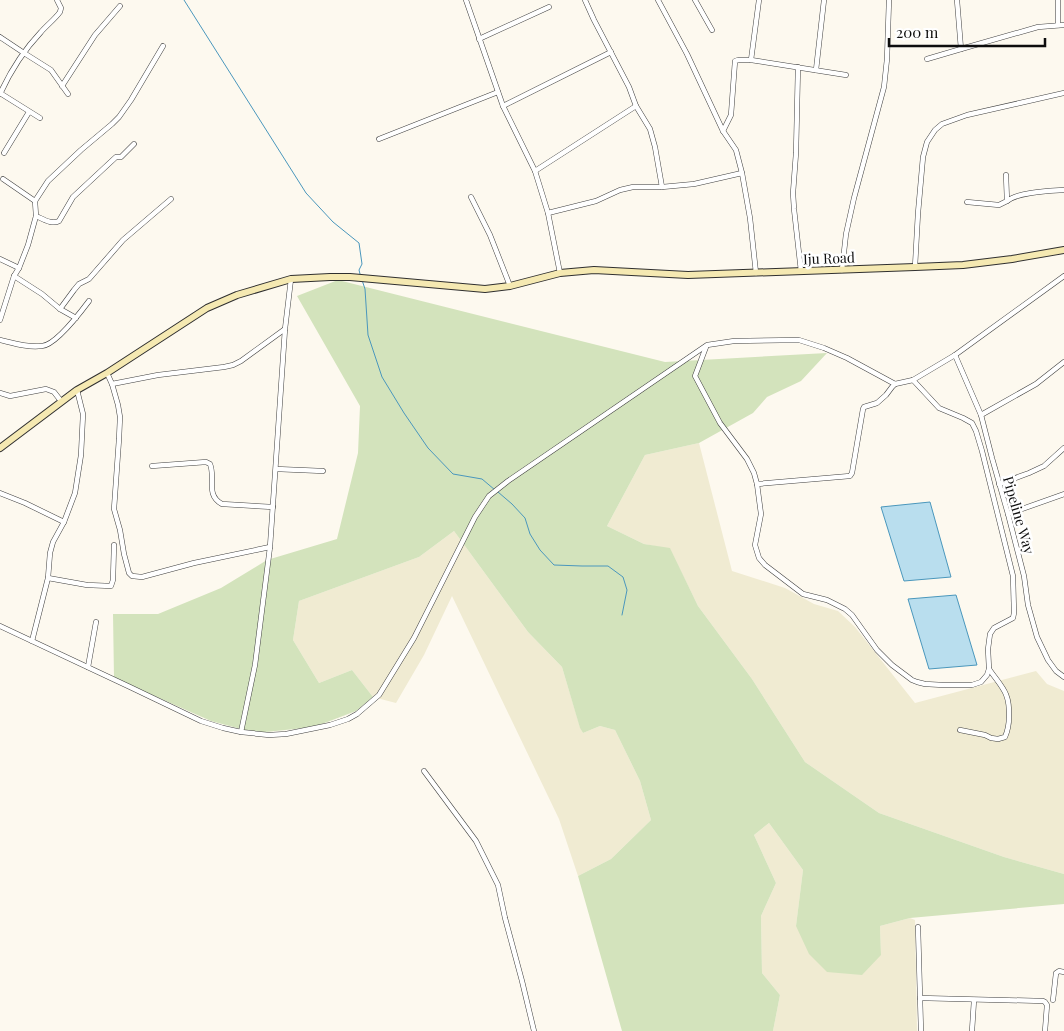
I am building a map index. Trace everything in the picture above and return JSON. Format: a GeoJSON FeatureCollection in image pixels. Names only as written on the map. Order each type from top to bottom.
{"type":"FeatureCollection","features":[{"type":"Feature","properties":{"kind":"main road","name":"Iju Road"},"geometry":{"type":"LineString","coordinates":[[0,448],[62,400],[207,308],[237,294],[291,279],[350,277],[498,289],[560,273],[594,270],[688,275],[963,265],[1064,250]]}},
{"type":"Feature","properties":{"kind":"street"},"geometry":{"type":"LineString","coordinates":[[40,118],[0,93],[3,80],[41,32],[60,12],[61,8],[57,0]]}},
{"type":"Feature","properties":{"kind":"street"},"geometry":{"type":"LineString","coordinates":[[466,0],[503,106],[535,170],[548,213],[560,273]]}},
{"type":"Feature","properties":{"kind":"street"},"geometry":{"type":"LineString","coordinates":[[585,0],[629,87],[636,106],[650,129],[662,187]]}},
{"type":"Feature","properties":{"kind":"street"},"geometry":{"type":"LineString","coordinates":[[658,0],[687,54],[723,131],[736,150],[750,218],[756,273]]}},
{"type":"Feature","properties":{"kind":"street"},"geometry":{"type":"LineString","coordinates":[[696,0],[712,30]]}},
{"type":"Feature","properties":{"kind":"street"},"geometry":{"type":"LineString","coordinates":[[751,60],[759,0]]}},
{"type":"Feature","properties":{"kind":"street"},"geometry":{"type":"LineString","coordinates":[[816,70],[824,0]]}},
{"type":"Feature","properties":{"kind":"street"},"geometry":{"type":"LineString","coordinates":[[842,270],[846,234],[854,198],[884,87],[889,0]]}},
{"type":"Feature","properties":{"kind":"street"},"geometry":{"type":"LineString","coordinates":[[957,0],[960,48]]}},
{"type":"Feature","properties":{"kind":"street"},"geometry":{"type":"LineString","coordinates":[[1058,0],[1058,25]]}},
{"type":"Feature","properties":{"kind":"street"},"geometry":{"type":"LineString","coordinates":[[62,86],[95,35],[120,6]]}},
{"type":"Feature","properties":{"kind":"street"},"geometry":{"type":"LineString","coordinates":[[479,39],[549,7]]}},
{"type":"Feature","properties":{"kind":"street"},"geometry":{"type":"LineString","coordinates":[[927,59],[1038,27],[1064,25]]}},
{"type":"Feature","properties":{"kind":"street"},"geometry":{"type":"LineString","coordinates":[[0,37],[51,70],[68,94]]}},
{"type":"Feature","properties":{"kind":"street"},"geometry":{"type":"LineString","coordinates":[[0,320],[14,276],[28,245],[36,216],[35,201],[48,181],[119,117],[163,46]]}},
{"type":"Feature","properties":{"kind":"street"},"geometry":{"type":"LineString","coordinates":[[503,106],[611,52]]}},
{"type":"Feature","properties":{"kind":"street"},"geometry":{"type":"LineString","coordinates":[[723,131],[731,115],[735,61],[751,60],[846,75]]}},
{"type":"Feature","properties":{"kind":"street"},"geometry":{"type":"LineString","coordinates":[[798,67],[793,193],[801,271]]}},
{"type":"Feature","properties":{"kind":"street"},"geometry":{"type":"LineString","coordinates":[[379,139],[498,92]]}},
{"type":"Feature","properties":{"kind":"street"},"geometry":{"type":"LineString","coordinates":[[916,267],[923,157],[927,142],[938,126],[968,116],[1064,93]]}},
{"type":"Feature","properties":{"kind":"street"},"geometry":{"type":"LineString","coordinates":[[535,170],[636,106]]}},
{"type":"Feature","properties":{"kind":"street"},"geometry":{"type":"LineString","coordinates":[[4,153],[29,112]]}},
{"type":"Feature","properties":{"kind":"street"},"geometry":{"type":"LineString","coordinates":[[36,216],[52,223],[59,222],[73,197],[134,144]]}},
{"type":"Feature","properties":{"kind":"street"},"geometry":{"type":"LineString","coordinates":[[548,213],[596,201],[620,190],[633,187],[694,184],[742,173]]}},
{"type":"Feature","properties":{"kind":"street"},"geometry":{"type":"LineString","coordinates":[[1006,175],[1007,201]]}},
{"type":"Feature","properties":{"kind":"street"},"geometry":{"type":"LineString","coordinates":[[3,179],[35,201]]}},
{"type":"Feature","properties":{"kind":"street"},"geometry":{"type":"LineString","coordinates":[[967,202],[999,204],[1012,197],[1064,190]]}},
{"type":"Feature","properties":{"kind":"street"},"geometry":{"type":"LineString","coordinates":[[471,197],[490,235],[510,286]]}},
{"type":"Feature","properties":{"kind":"street"},"geometry":{"type":"LineString","coordinates":[[60,309],[74,290],[89,279],[123,240],[171,199]]}},
{"type":"Feature","properties":{"kind":"street"},"geometry":{"type":"LineString","coordinates":[[0,259],[19,268]]}},
{"type":"Feature","properties":{"kind":"street"},"geometry":{"type":"LineString","coordinates":[[14,276],[42,294],[60,309],[76,318]]}},
{"type":"Feature","properties":{"kind":"street"},"geometry":{"type":"LineString","coordinates":[[757,484],[850,476],[862,409],[864,407],[877,403],[896,384],[913,380],[955,355],[1064,276]]}},
{"type":"Feature","properties":{"kind":"street"},"geometry":{"type":"LineString","coordinates":[[240,732],[255,665],[270,547],[291,279]]}},
{"type":"Feature","properties":{"kind":"street"},"geometry":{"type":"LineString","coordinates":[[0,340],[30,346],[49,345],[76,318],[89,301]]}},
{"type":"Feature","properties":{"kind":"street"},"geometry":{"type":"LineString","coordinates":[[112,384],[158,375],[233,365],[286,329]]}},
{"type":"Feature","properties":{"kind":"street"},"geometry":{"type":"LineString","coordinates":[[0,626],[201,721],[222,728],[269,735],[286,734],[330,725],[357,714],[379,695],[414,638],[476,517],[489,496],[508,480],[707,346],[734,341],[799,340],[847,358],[896,384]]}},
{"type":"Feature","properties":{"kind":"street"},"geometry":{"type":"LineString","coordinates":[[707,346],[695,376],[720,422],[747,459],[754,473],[761,514],[755,545],[759,558],[803,594],[827,600],[845,609],[852,615],[877,650],[892,665],[912,680],[925,684],[972,685],[981,682],[987,675],[990,634],[994,628],[1013,618],[1013,576],[982,451],[972,423],[939,408],[913,380]]}},
{"type":"Feature","properties":{"kind":"street","name":"Pipeline Way"},"geometry":{"type":"LineString","coordinates":[[955,355],[981,415],[1024,576],[1028,605],[1038,637],[1048,660],[1056,671],[1064,677]]}},
{"type":"Feature","properties":{"kind":"street"},"geometry":{"type":"LineString","coordinates":[[981,415],[1036,384],[1064,362]]}},
{"type":"Feature","properties":{"kind":"street"},"geometry":{"type":"LineString","coordinates":[[107,373],[112,384],[120,417],[114,509],[129,573],[132,576],[142,577],[270,547]]}},
{"type":"Feature","properties":{"kind":"street"},"geometry":{"type":"LineString","coordinates":[[0,393],[10,396],[46,389],[54,392],[62,400]]}},
{"type":"Feature","properties":{"kind":"street"},"geometry":{"type":"LineString","coordinates":[[32,641],[48,578],[53,542],[64,522],[75,493],[81,455],[83,414],[77,390]]}},
{"type":"Feature","properties":{"kind":"street"},"geometry":{"type":"LineString","coordinates":[[999,484],[1044,466],[1064,448]]}},
{"type":"Feature","properties":{"kind":"street"},"geometry":{"type":"LineString","coordinates":[[152,466],[206,462],[212,468],[212,491],[217,501],[222,504],[273,507]]}},
{"type":"Feature","properties":{"kind":"street"},"geometry":{"type":"LineString","coordinates":[[276,469],[323,471]]}},
{"type":"Feature","properties":{"kind":"street"},"geometry":{"type":"LineString","coordinates":[[0,493],[64,522]]}},
{"type":"Feature","properties":{"kind":"street"},"geometry":{"type":"LineString","coordinates":[[1008,514],[1064,494]]}},
{"type":"Feature","properties":{"kind":"street"},"geometry":{"type":"LineString","coordinates":[[48,578],[87,585],[112,586],[114,545]]}},
{"type":"Feature","properties":{"kind":"street"},"geometry":{"type":"LineString","coordinates":[[88,667],[96,622]]}},
{"type":"Feature","properties":{"kind":"street"},"geometry":{"type":"LineString","coordinates":[[960,730],[998,739],[1005,737],[1008,732],[1009,701],[1004,690],[988,669]]}},
{"type":"Feature","properties":{"kind":"street"},"geometry":{"type":"LineString","coordinates":[[424,771],[476,841],[498,884],[534,1031]]}},
{"type":"Feature","properties":{"kind":"street"},"geometry":{"type":"LineString","coordinates":[[918,927],[921,1031]]}},
{"type":"Feature","properties":{"kind":"street"},"geometry":{"type":"LineString","coordinates":[[1053,1000],[1056,973],[1064,972]]}},
{"type":"Feature","properties":{"kind":"street"},"geometry":{"type":"LineString","coordinates":[[920,998],[1045,1002],[1047,1005],[1045,1031]]}},
{"type":"Feature","properties":{"kind":"street"},"geometry":{"type":"LineString","coordinates":[[972,1031],[974,1000]]}},
{"type":"Feature","properties":{"kind":"shaded area"},"geometry":{"type":"Polygon","coordinates":[[[699,443],[732,571],[785,588],[814,604],[838,611],[855,627],[915,703],[1036,671],[1047,684],[1064,691],[1064,874],[1004,857],[879,813],[805,762],[752,679],[698,606],[670,549],[644,544],[607,526],[645,455],[699,443]]]}},
{"type":"Feature","properties":{"kind":"shaded area"},"geometry":{"type":"Polygon","coordinates":[[[454,531],[528,632],[562,667],[583,733],[600,726],[615,730],[640,781],[651,820],[611,859],[578,876],[559,819],[452,596],[424,655],[396,703],[373,697],[352,670],[319,683],[293,640],[299,601],[419,557],[454,531]]]}},
{"type":"Feature","properties":{"kind":"shaded area"},"geometry":{"type":"Polygon","coordinates":[[[769,823],[803,870],[796,926],[881,955],[880,926],[910,918],[915,920],[917,1031],[773,1031],[780,995],[762,973],[761,916],[776,883],[754,835],[769,823]]]}},
{"type":"Feature","properties":{"kind":"green space"},"geometry":{"type":"Polygon","coordinates":[[[338,280],[665,362],[827,353],[801,381],[767,397],[753,413],[699,443],[645,455],[607,526],[644,544],[670,548],[698,606],[752,679],[805,762],[879,813],[1004,857],[1064,874],[1064,904],[910,918],[880,926],[881,955],[862,975],[827,972],[809,954],[796,926],[803,870],[769,823],[754,835],[776,883],[761,916],[762,973],[780,995],[773,1031],[622,1031],[578,876],[611,859],[651,820],[640,781],[615,730],[600,726],[583,733],[562,667],[528,632],[454,531],[419,557],[299,601],[293,640],[319,683],[352,670],[373,697],[356,711],[314,727],[256,733],[211,721],[114,678],[113,614],[158,614],[221,588],[267,560],[337,539],[358,453],[360,406],[297,296],[338,280]]]}},
{"type":"Feature","properties":{"kind":"water"},"geometry":{"type":"Polygon","coordinates":[[[930,502],[951,577],[904,581],[881,507],[930,502]]]}},
{"type":"Feature","properties":{"kind":"water"},"geometry":{"type":"Polygon","coordinates":[[[956,595],[977,665],[929,669],[908,599],[956,595]]]}},
{"type":"Feature","properties":{"kind":"waterway"},"geometry":{"type":"LineString","coordinates":[[184,0],[306,193],[333,222],[359,243],[362,264],[359,270],[360,274]]}},
{"type":"Feature","properties":{"kind":"waterway"},"geometry":{"type":"LineString","coordinates":[[362,280],[365,289],[368,335],[382,377],[404,413],[428,448],[453,474],[482,479],[495,490]]}},
{"type":"Feature","properties":{"kind":"waterway"},"geometry":{"type":"LineString","coordinates":[[498,492],[525,518],[530,534],[540,550],[554,565],[608,566],[623,577],[627,590],[622,615]]}}]}
